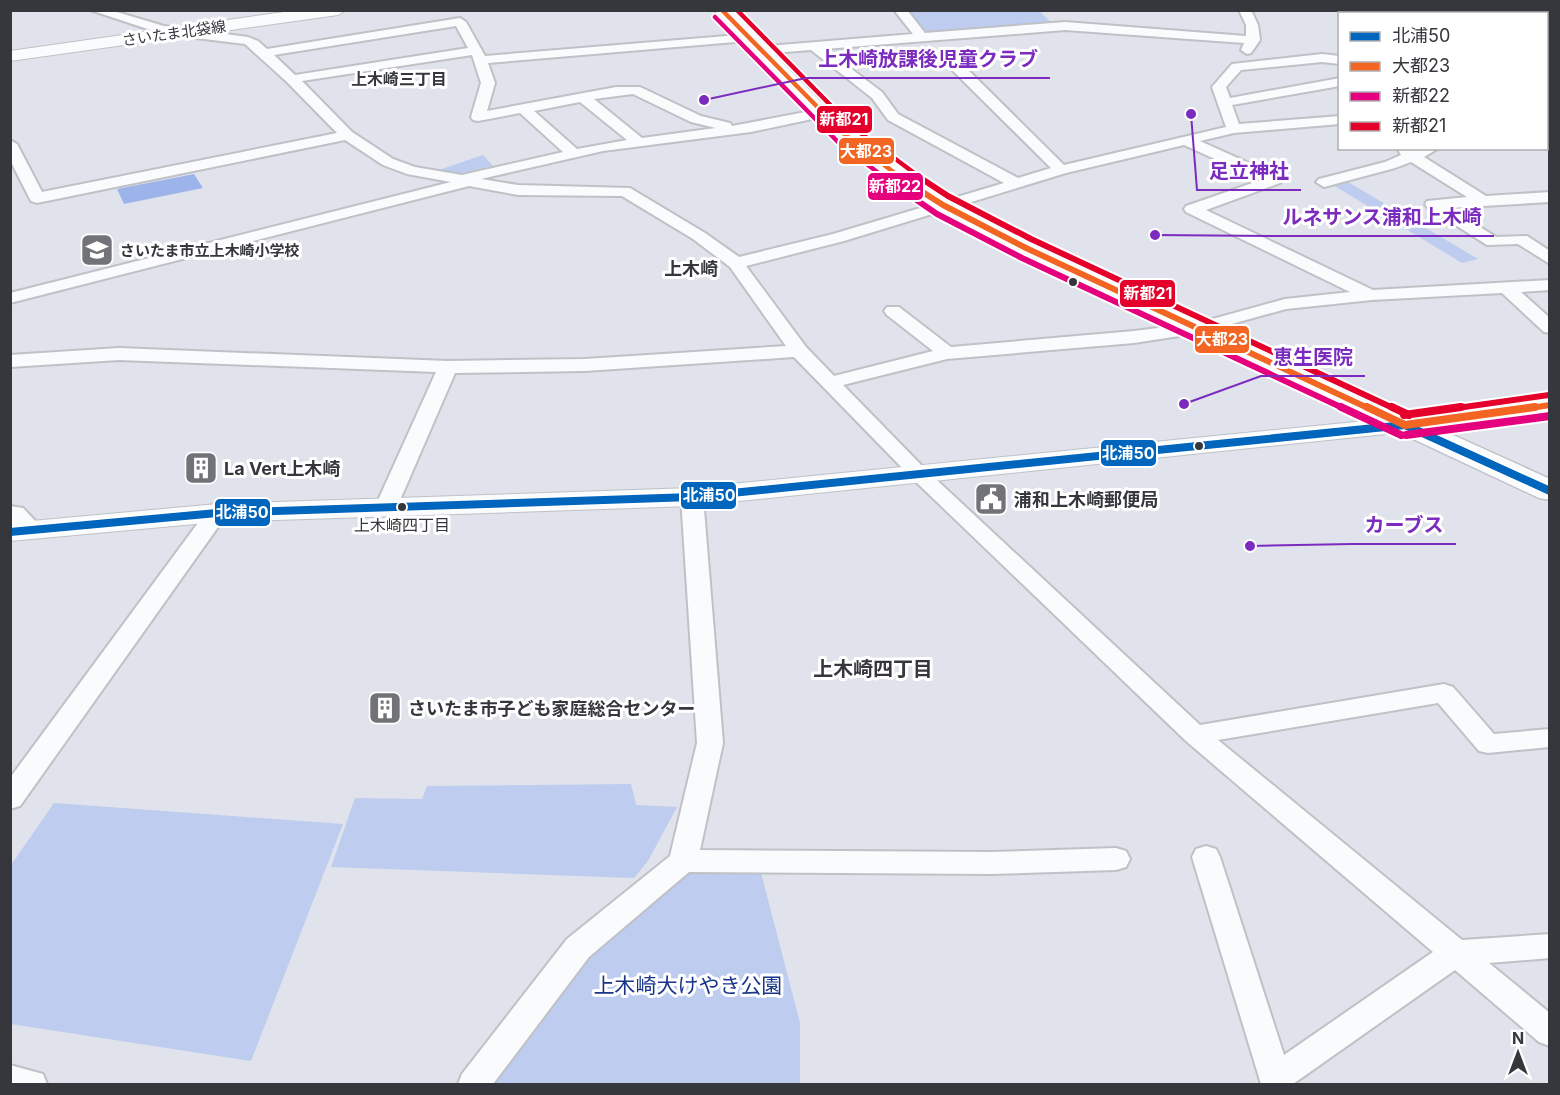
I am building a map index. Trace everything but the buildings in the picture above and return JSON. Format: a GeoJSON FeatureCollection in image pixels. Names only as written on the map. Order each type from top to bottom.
{"type":"FeatureCollection","features":[{"type":"Feature","properties":{"kind":"main road","name":"さいたま北袋線"},"geometry":{"type":"LineString","coordinates":[[10,56],[303,10]]}},
{"type":"Feature","properties":{"kind":"main road","name":"さいたま北袋線"},"geometry":{"type":"LineString","coordinates":[[10,50],[338,10]]}},
{"type":"Feature","properties":{"kind":"main road"},"geometry":{"type":"LineString","coordinates":[[722,10],[821,112],[871,156],[943,205],[1026,248],[1550,491]]}},
{"type":"Feature","properties":{"kind":"main road"},"geometry":{"type":"LineString","coordinates":[[18,525],[217,513],[692,497],[1405,425],[1550,405]]}},
{"type":"Feature","properties":{"kind":"street"},"geometry":{"type":"LineString","coordinates":[[96,10],[172,31],[248,41],[265,53],[346,135],[388,162],[412,171],[518,190],[625,191],[699,236],[736,263],[799,351],[920,475],[1195,735],[1550,1032]]}},
{"type":"Feature","properties":{"kind":"street"},"geometry":{"type":"LineString","coordinates":[[900,10],[922,38]]}},
{"type":"Feature","properties":{"kind":"street"},"geometry":{"type":"LineString","coordinates":[[1234,129],[1219,87],[1237,67],[1254,40],[1252,22],[1245,10]]}},
{"type":"Feature","properties":{"kind":"street"},"geometry":{"type":"LineString","coordinates":[[1053,16],[1065,26]]}},
{"type":"Feature","properties":{"kind":"street"},"geometry":{"type":"LineString","coordinates":[[265,53],[460,22],[478,56],[488,83],[478,117],[616,91],[635,90],[696,119],[738,130]]}},
{"type":"Feature","properties":{"kind":"street"},"geometry":{"type":"LineString","coordinates":[[292,79],[478,56],[753,44],[814,46],[1065,26],[1254,40]]}},
{"type":"Feature","properties":{"kind":"street"},"geometry":{"type":"LineString","coordinates":[[814,46],[877,95],[893,117],[1018,184]]}},
{"type":"Feature","properties":{"kind":"street"},"geometry":{"type":"LineString","coordinates":[[1237,67],[1322,58],[1338,60]]}},
{"type":"Feature","properties":{"kind":"street"},"geometry":{"type":"LineString","coordinates":[[1299,60],[1338,79]]}},
{"type":"Feature","properties":{"kind":"street"},"geometry":{"type":"LineString","coordinates":[[952,62],[1061,170]]}},
{"type":"Feature","properties":{"kind":"street"},"geometry":{"type":"LineString","coordinates":[[1223,102],[1338,80]]}},
{"type":"Feature","properties":{"kind":"street"},"geometry":{"type":"LineString","coordinates":[[583,97],[640,143]]}},
{"type":"Feature","properties":{"kind":"street"},"geometry":{"type":"LineString","coordinates":[[524,109],[574,154]]}},
{"type":"Feature","properties":{"kind":"street"},"geometry":{"type":"LineString","coordinates":[[10,298],[574,154],[738,130],[821,112]]}},
{"type":"Feature","properties":{"kind":"street"},"geometry":{"type":"LineString","coordinates":[[736,263],[838,238],[1061,170],[1234,129],[1338,121]]}},
{"type":"Feature","properties":{"kind":"street"},"geometry":{"type":"LineString","coordinates":[[10,144],[37,198],[346,135]]}},
{"type":"Feature","properties":{"kind":"street"},"geometry":{"type":"LineString","coordinates":[[1187,141],[1275,180],[1192,210],[1372,295]]}},
{"type":"Feature","properties":{"kind":"street"},"geometry":{"type":"LineString","coordinates":[[1324,183],[1390,165],[1406,152],[1484,201]]}},
{"type":"Feature","properties":{"kind":"street"},"geometry":{"type":"LineString","coordinates":[[1550,197],[1432,204],[1493,242],[1521,239],[1550,258]]}},
{"type":"Feature","properties":{"kind":"street"},"geometry":{"type":"LineString","coordinates":[[830,383],[947,353],[1134,337],[1199,328],[1285,304],[1372,295],[1550,285]]}},
{"type":"Feature","properties":{"kind":"street"},"geometry":{"type":"LineString","coordinates":[[1507,288],[1550,328]]}},
{"type":"Feature","properties":{"kind":"street"},"geometry":{"type":"LineString","coordinates":[[893,311],[947,353]]}},
{"type":"Feature","properties":{"kind":"street"},"geometry":{"type":"LineString","coordinates":[[10,361],[119,354],[448,367],[585,365],[799,351]]}},
{"type":"Feature","properties":{"kind":"street"},"geometry":{"type":"LineString","coordinates":[[386,507],[448,367]]}},
{"type":"Feature","properties":{"kind":"street"},"geometry":{"type":"LineString","coordinates":[[474,1084],[578,948],[683,861],[710,743],[692,497]]}},
{"type":"Feature","properties":{"kind":"street"},"geometry":{"type":"LineString","coordinates":[[10,799],[217,513]]}},
{"type":"Feature","properties":{"kind":"street"},"geometry":{"type":"LineString","coordinates":[[1195,735],[1444,693],[1488,744],[1550,738]]}},
{"type":"Feature","properties":{"kind":"street"},"geometry":{"type":"LineString","coordinates":[[1206,857],[1276,1082],[1456,953],[1550,946]]}},
{"type":"Feature","properties":{"kind":"street"},"geometry":{"type":"LineString","coordinates":[[683,861],[991,863],[1116,859]]}},
{"type":"Feature","properties":{"kind":"street"},"geometry":{"type":"LineString","coordinates":[[10,1079],[31,1084]]}},
{"type":"Feature","properties":{"kind":"green space"},"geometry":{"type":"Polygon","coordinates":[[[906,11],[1039,11],[1052,23],[926,33],[906,11]]]}},
{"type":"Feature","properties":{"kind":"green space"},"geometry":{"type":"Polygon","coordinates":[[[483,155],[493,166],[452,175],[436,171],[483,155]]]}},
{"type":"Feature","properties":{"kind":"green space"},"geometry":{"type":"Polygon","coordinates":[[[1348,182],[1478,259],[1462,263],[1333,185],[1348,182]]]}},
{"type":"Feature","properties":{"kind":"green space"},"geometry":{"type":"Polygon","coordinates":[[[631,784],[636,805],[677,807],[648,861],[634,878],[331,867],[355,798],[422,799],[427,786],[631,784]]]}},
{"type":"Feature","properties":{"kind":"green space"},"geometry":{"type":"Polygon","coordinates":[[[54,803],[343,824],[251,1061],[11,1024],[11,865],[54,803]]]}},
{"type":"Feature","properties":{"kind":"green space","name":"上木崎大けやき公園"},"geometry":{"type":"Polygon","coordinates":[[[683,861],[758,861],[800,1023],[800,1084],[474,1084],[578,948],[683,861]]]}},
{"type":"Feature","properties":{"kind":"shaded area"},"geometry":{"type":"Polygon","coordinates":[[[194,174],[203,188],[124,204],[117,189],[194,174]]]}},
{"type":"Feature","properties":{"kind":"transit line","name":"大都23"},"geometry":{"type":"LineString","coordinates":[[722,10],[844,134],[901,178],[943,205],[1026,248],[1405,425]]}},
{"type":"Feature","properties":{"kind":"transit line","name":"新都21"},"geometry":{"type":"LineString","coordinates":[[737,10],[851,126],[907,169],[948,196],[1031,239],[1409,415]]}},
{"type":"Feature","properties":{"kind":"transit line","name":"新都22"},"geometry":{"type":"LineString","coordinates":[[715,17],[838,142],[895,186],[937,214],[1022,258],[1401,435]]}},
{"type":"Feature","properties":{"kind":"transit line","name":"新都21"},"geometry":{"type":"LineString","coordinates":[[1404,415],[1549,395]]}},
{"type":"Feature","properties":{"kind":"transit line","name":"大都23"},"geometry":{"type":"LineString","coordinates":[[1405,425],[1550,405]]}},
{"type":"Feature","properties":{"kind":"transit line","name":"新都22"},"geometry":{"type":"LineString","coordinates":[[1406,435],[1550,416]]}},
{"type":"Feature","properties":{"kind":"transit line","name":"北浦50"},"geometry":{"type":"LineString","coordinates":[[1405,425],[1550,491]]}},
{"type":"Feature","properties":{"kind":"transit line","name":"北浦50"},"geometry":{"type":"LineString","coordinates":[[10,532],[217,513],[692,497],[1405,425]]}},
{"type":"Feature","properties":{"kind":"place","name":"上木崎放課後児童クラブ"},"geometry":{"type":"Point","coordinates":[704,100]}},
{"type":"Feature","properties":{"kind":"place","name":"足立神社"},"geometry":{"type":"Point","coordinates":[1191,114]}},
{"type":"Feature","properties":{"kind":"place","name":"ルネサンス浦和上木崎"},"geometry":{"type":"Point","coordinates":[1155,235]}},
{"type":"Feature","properties":{"kind":"place","name":"さいたま市立上木崎小学校"},"geometry":{"type":"Point","coordinates":[97,250]}},
{"type":"Feature","properties":{"kind":"place","name":"恵生医院"},"geometry":{"type":"Point","coordinates":[1184,404]}},
{"type":"Feature","properties":{"kind":"place","name":"La Vert上木崎"},"geometry":{"type":"Point","coordinates":[201,468]}},
{"type":"Feature","properties":{"kind":"place","name":"浦和上木崎郵便局"},"geometry":{"type":"Point","coordinates":[991,499]}},
{"type":"Feature","properties":{"kind":"place","name":"上木崎四丁目"},"geometry":{"type":"Point","coordinates":[402,507]}},
{"type":"Feature","properties":{"kind":"place","name":"カーブス"},"geometry":{"type":"Point","coordinates":[1250,546]}},
{"type":"Feature","properties":{"kind":"place","name":"さいたま市子ども家庭総合センター"},"geometry":{"type":"Point","coordinates":[385,708]}},
{"type":"Feature","properties":{"kind":"district","name":"上木崎三丁目"},"geometry":{"type":"Point","coordinates":[399,79]}},
{"type":"Feature","properties":{"kind":"district","name":"上木崎"},"geometry":{"type":"Point","coordinates":[691,268]}},
{"type":"Feature","properties":{"kind":"district","name":"上木崎四丁目"},"geometry":{"type":"Point","coordinates":[873,669]}}]}
